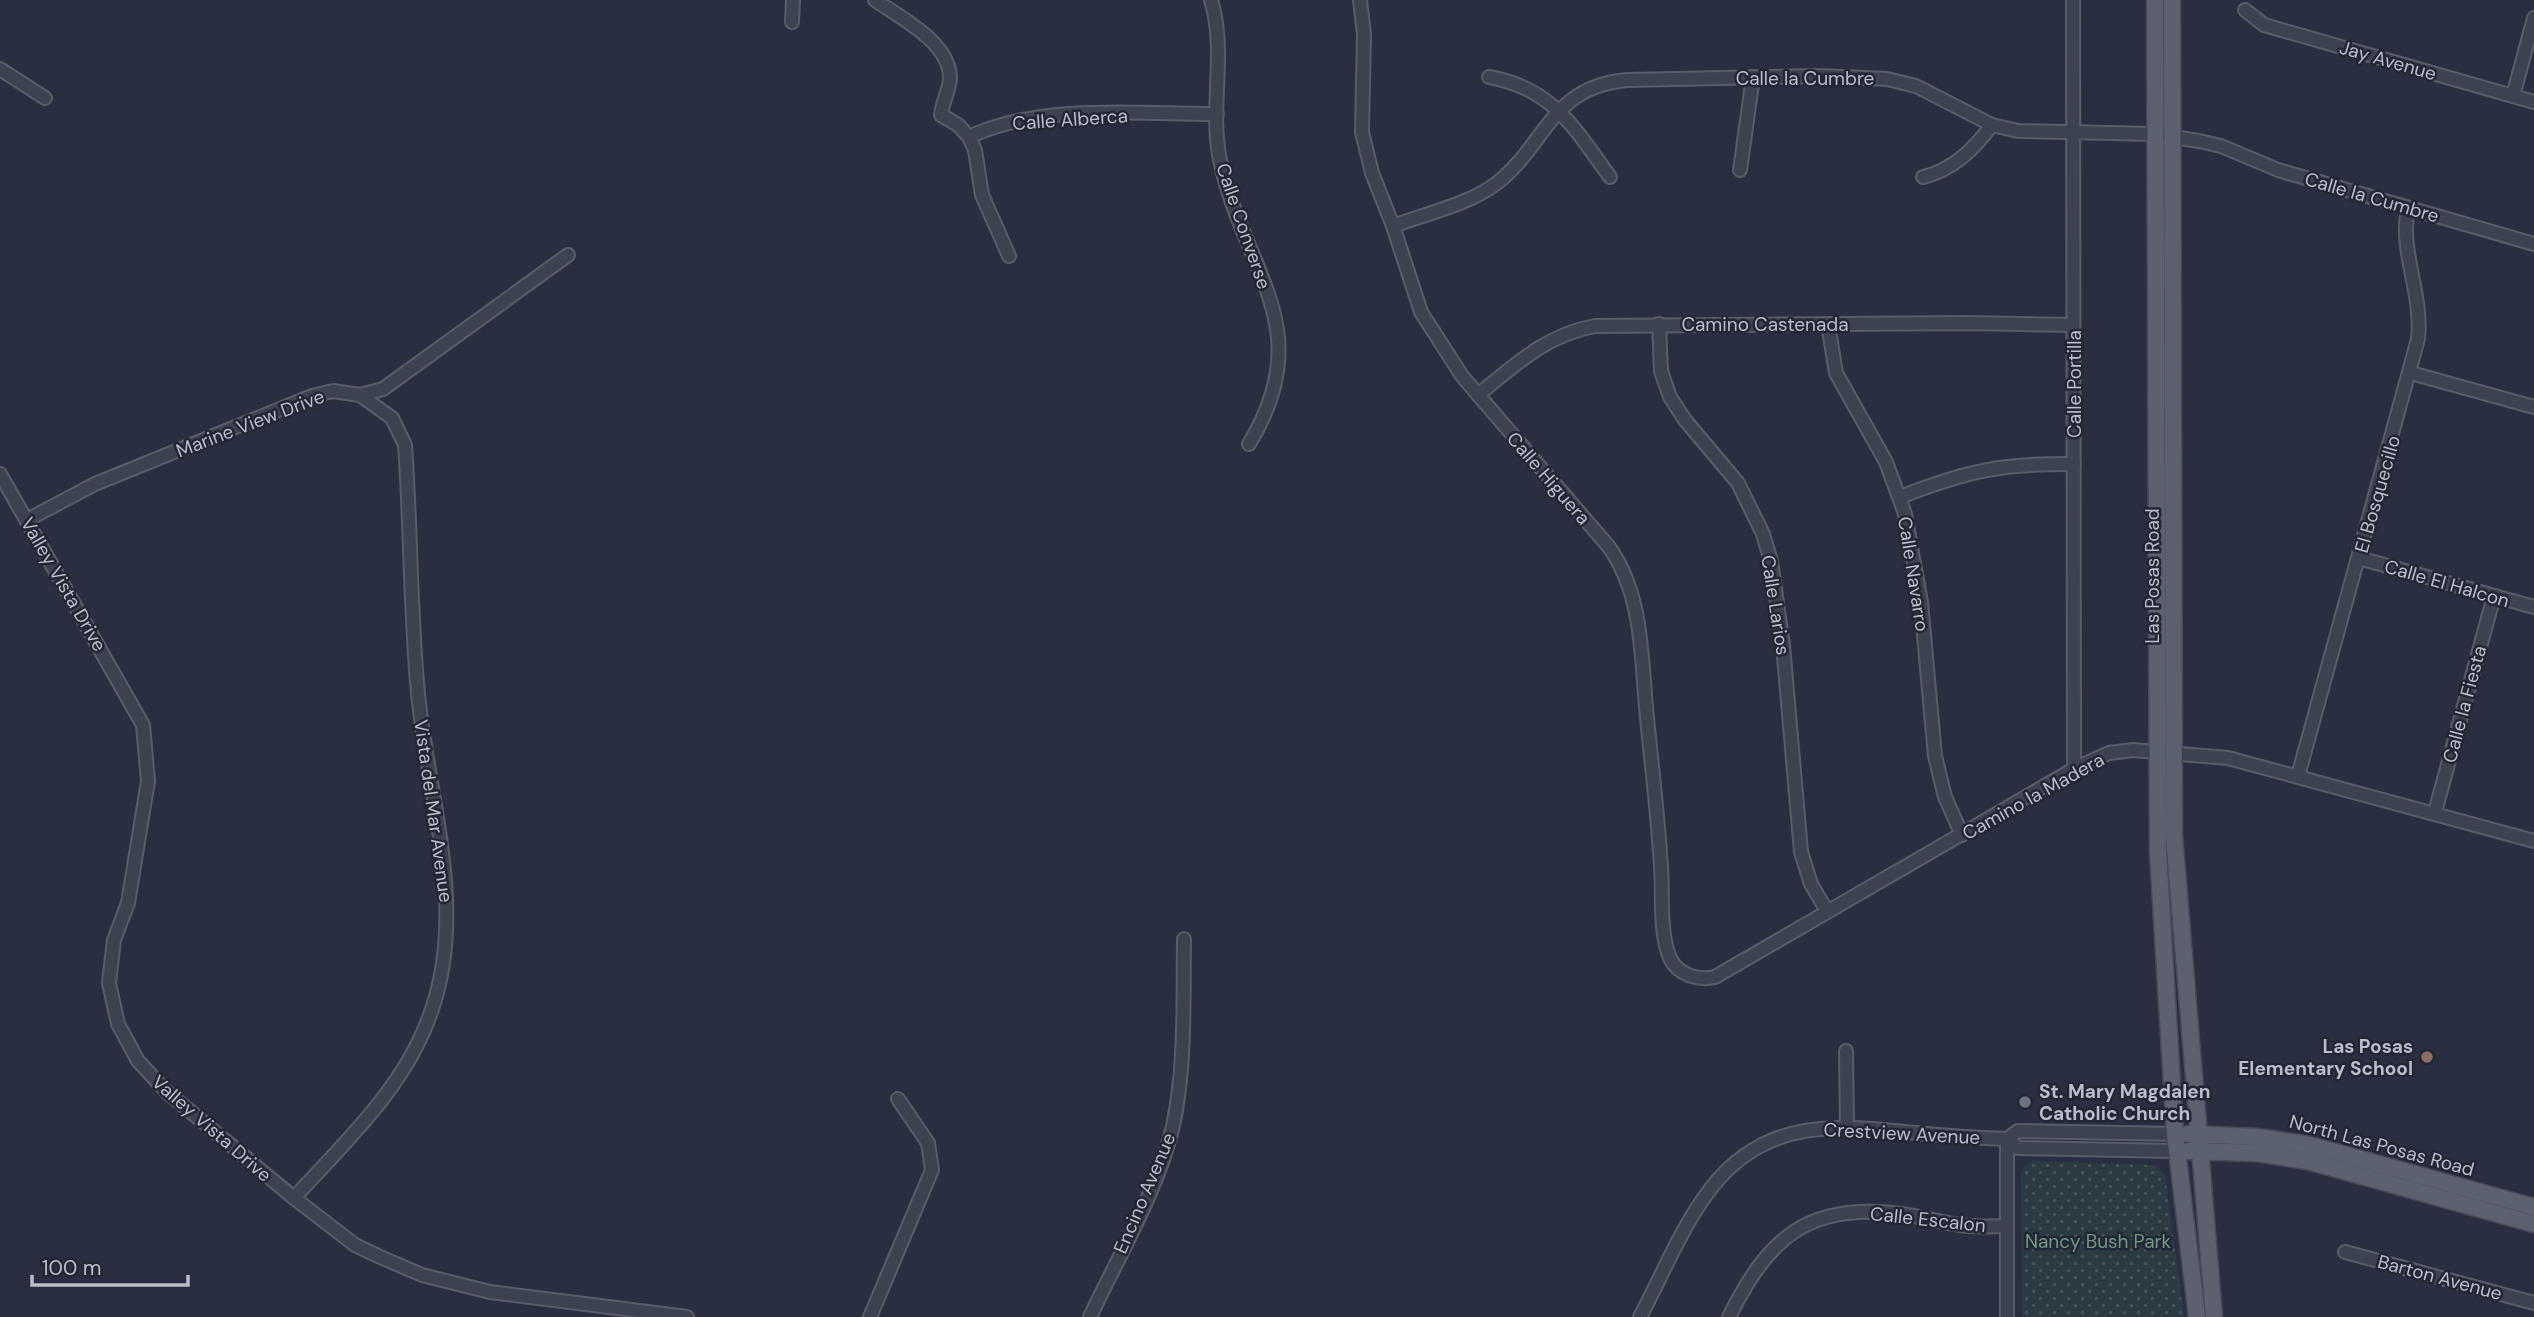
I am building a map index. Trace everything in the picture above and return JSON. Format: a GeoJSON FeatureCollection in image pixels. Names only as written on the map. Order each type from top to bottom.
{"type":"FeatureCollection","features":[{"type":"Feature","properties":{"kind":"main road","name":"Las Posas Road"},"geometry":{"type":"LineString","coordinates":[[2155,0],[2154,134],[2165,751],[2214,1317]]}},
{"type":"Feature","properties":{"kind":"main road","name":"Las Posas Road"},"geometry":{"type":"LineString","coordinates":[[2172,0],[2162,939],[2176,1152],[2197,1317]]}},
{"type":"Feature","properties":{"kind":"main road","name":"North Las Posas Road"},"geometry":{"type":"LineString","coordinates":[[2175,1134],[2275,1139],[2310,1145],[2534,1207]]}},
{"type":"Feature","properties":{"kind":"main road","name":"North Las Posas Road"},"geometry":{"type":"LineString","coordinates":[[2176,1152],[2257,1153],[2308,1161],[2534,1224]]}},
{"type":"Feature","properties":{"kind":"street"},"geometry":{"type":"LineString","coordinates":[[792,22],[793,0]]}},
{"type":"Feature","properties":{"kind":"street"},"geometry":{"type":"LineString","coordinates":[[875,0],[928,38],[940,51],[950,77],[941,115],[958,125],[969,137],[976,157],[982,195],[1009,256]]}},
{"type":"Feature","properties":{"kind":"street","name":"Calle Converse"},"geometry":{"type":"LineString","coordinates":[[1211,0],[1219,41],[1217,114],[1220,160],[1278,331],[1279,362],[1274,392],[1249,444]]}},
{"type":"Feature","properties":{"kind":"street","name":"Calle Higuera"},"geometry":{"type":"LineString","coordinates":[[1360,0],[1364,34],[1362,132],[1372,173],[1393,226],[1421,312],[1449,359],[1609,547],[1628,581],[1637,623],[1659,838],[1666,941],[1672,961],[1685,974]]}},
{"type":"Feature","properties":{"kind":"street","name":"Calle Portilla"},"geometry":{"type":"LineString","coordinates":[[2073,0],[2074,769]]}},
{"type":"Feature","properties":{"kind":"street","name":"Jay Avenue"},"geometry":{"type":"LineString","coordinates":[[2245,10],[2264,25],[2534,102]]}},
{"type":"Feature","properties":{"kind":"street"},"geometry":{"type":"LineString","coordinates":[[2512,96],[2534,18]]}},
{"type":"Feature","properties":{"kind":"street"},"geometry":{"type":"LineString","coordinates":[[0,69],[45,98]]}},
{"type":"Feature","properties":{"kind":"street"},"geometry":{"type":"LineString","coordinates":[[1489,77],[1537,92],[1559,111],[1610,177]]}},
{"type":"Feature","properties":{"kind":"street"},"geometry":{"type":"LineString","coordinates":[[1740,170],[1753,77]]}},
{"type":"Feature","properties":{"kind":"street","name":"Calle la Cumbre"},"geometry":{"type":"LineString","coordinates":[[1393,226],[1488,189],[1516,164],[1559,111],[1588,90],[1617,81],[1863,77],[1903,82],[1992,125],[2018,131],[2154,134],[2221,146],[2256,163],[2534,244]]}},
{"type":"Feature","properties":{"kind":"street","name":"Calle Alberca"},"geometry":{"type":"LineString","coordinates":[[969,137],[1008,122],[1049,116],[1217,114]]}},
{"type":"Feature","properties":{"kind":"street"},"geometry":{"type":"LineString","coordinates":[[1923,177],[1938,174],[1967,154],[1992,125]]}},
{"type":"Feature","properties":{"kind":"street","name":"El Bosquecillo"},"geometry":{"type":"LineString","coordinates":[[2298,776],[2411,373],[2421,314],[2404,235],[2408,209]]}},
{"type":"Feature","properties":{"kind":"street","name":"Marine View Drive"},"geometry":{"type":"LineString","coordinates":[[27,520],[95,484],[312,396],[333,391],[360,396],[394,383],[568,255]]}},
{"type":"Feature","properties":{"kind":"street","name":"Calle Larios"},"geometry":{"type":"LineString","coordinates":[[1659,324],[1661,371],[1670,397],[1685,420],[1738,483],[1755,516],[1771,561],[1783,645],[1801,852],[1811,884],[1827,911]]}},
{"type":"Feature","properties":{"kind":"street","name":"Calle Navarro"},"geometry":{"type":"LineString","coordinates":[[1828,324],[1836,373],[1885,462],[1900,496],[1919,590],[1940,780],[1962,835]]}},
{"type":"Feature","properties":{"kind":"street","name":"Camino Castenada"},"geometry":{"type":"LineString","coordinates":[[1478,395],[1522,357],[1564,333],[1595,326],[2073,325]]}},
{"type":"Feature","properties":{"kind":"street"},"geometry":{"type":"LineString","coordinates":[[2411,373],[2534,407]]}},
{"type":"Feature","properties":{"kind":"street","name":"Vista del Mar Avenue"},"geometry":{"type":"LineString","coordinates":[[294,1198],[381,1102],[413,1055],[432,1011],[446,947],[448,909],[418,693],[405,445],[392,418],[360,396]]}},
{"type":"Feature","properties":{"kind":"street"},"geometry":{"type":"LineString","coordinates":[[1900,496],[1972,471],[2015,464],[2074,464]]}},
{"type":"Feature","properties":{"kind":"street","name":"Valley Vista Drive"},"geometry":{"type":"LineString","coordinates":[[0,474],[129,696],[143,725],[147,742],[148,781],[142,827],[128,903],[114,940],[110,969],[111,997],[118,1024],[138,1061],[167,1093],[355,1245],[422,1275],[491,1292],[594,1310],[687,1317]]}},
{"type":"Feature","properties":{"kind":"street","name":"Calle El Halcon"},"geometry":{"type":"LineString","coordinates":[[2359,558],[2534,607]]}},
{"type":"Feature","properties":{"kind":"street","name":"Calle la Fiesta"},"geometry":{"type":"LineString","coordinates":[[2435,812],[2494,596]]}},
{"type":"Feature","properties":{"kind":"street","name":"Camino la Madera"},"geometry":{"type":"LineString","coordinates":[[1685,974],[1702,979],[1716,977],[2074,769],[2109,754],[2165,751],[2228,758],[2534,841]]}},
{"type":"Feature","properties":{"kind":"street","name":"Encino Avenue"},"geometry":{"type":"LineString","coordinates":[[1090,1317],[1160,1166],[1172,1126],[1181,1071],[1184,939]]}},
{"type":"Feature","properties":{"kind":"street"},"geometry":{"type":"LineString","coordinates":[[1846,1051],[1847,1126]]}},
{"type":"Feature","properties":{"kind":"street"},"geometry":{"type":"LineString","coordinates":[[870,1317],[932,1170],[928,1143],[898,1098]]}},
{"type":"Feature","properties":{"kind":"street","name":"Crestview Avenue"},"geometry":{"type":"LineString","coordinates":[[1640,1317],[1697,1210],[1723,1175],[1748,1154],[1779,1137],[1817,1127],[1847,1126],[2007,1139],[2018,1148],[2176,1152]]}},
{"type":"Feature","properties":{"kind":"street","name":"Crestview Avenue"},"geometry":{"type":"LineString","coordinates":[[2007,1139],[2018,1131],[2175,1134]]}},
{"type":"Feature","properties":{"kind":"street"},"geometry":{"type":"LineString","coordinates":[[2007,1139],[2007,1317]]}},
{"type":"Feature","properties":{"kind":"street","name":"Calle Escalon"},"geometry":{"type":"LineString","coordinates":[[1729,1317],[1766,1254],[1789,1234],[1823,1218],[1871,1212],[1971,1226],[2007,1226]]}},
{"type":"Feature","properties":{"kind":"street","name":"Barton Avenue"},"geometry":{"type":"LineString","coordinates":[[2346,1251],[2534,1303]]}},
{"type":"Feature","properties":{"kind":"green space","name":"Nancy Bush Park"},"geometry":{"type":"Polygon","coordinates":[[[2033,1161],[2155,1165],[2165,1175],[2184,1317],[2022,1317],[2021,1173],[2025,1165],[2033,1161]]]}},
{"type":"Feature","properties":{"kind":"place","name":"Las Posas Elementary School"},"geometry":{"type":"Point","coordinates":[2427,1057]}},
{"type":"Feature","properties":{"kind":"place","name":"St. Mary Magdalen Catholic Church"},"geometry":{"type":"Point","coordinates":[2025,1102]}}]}
